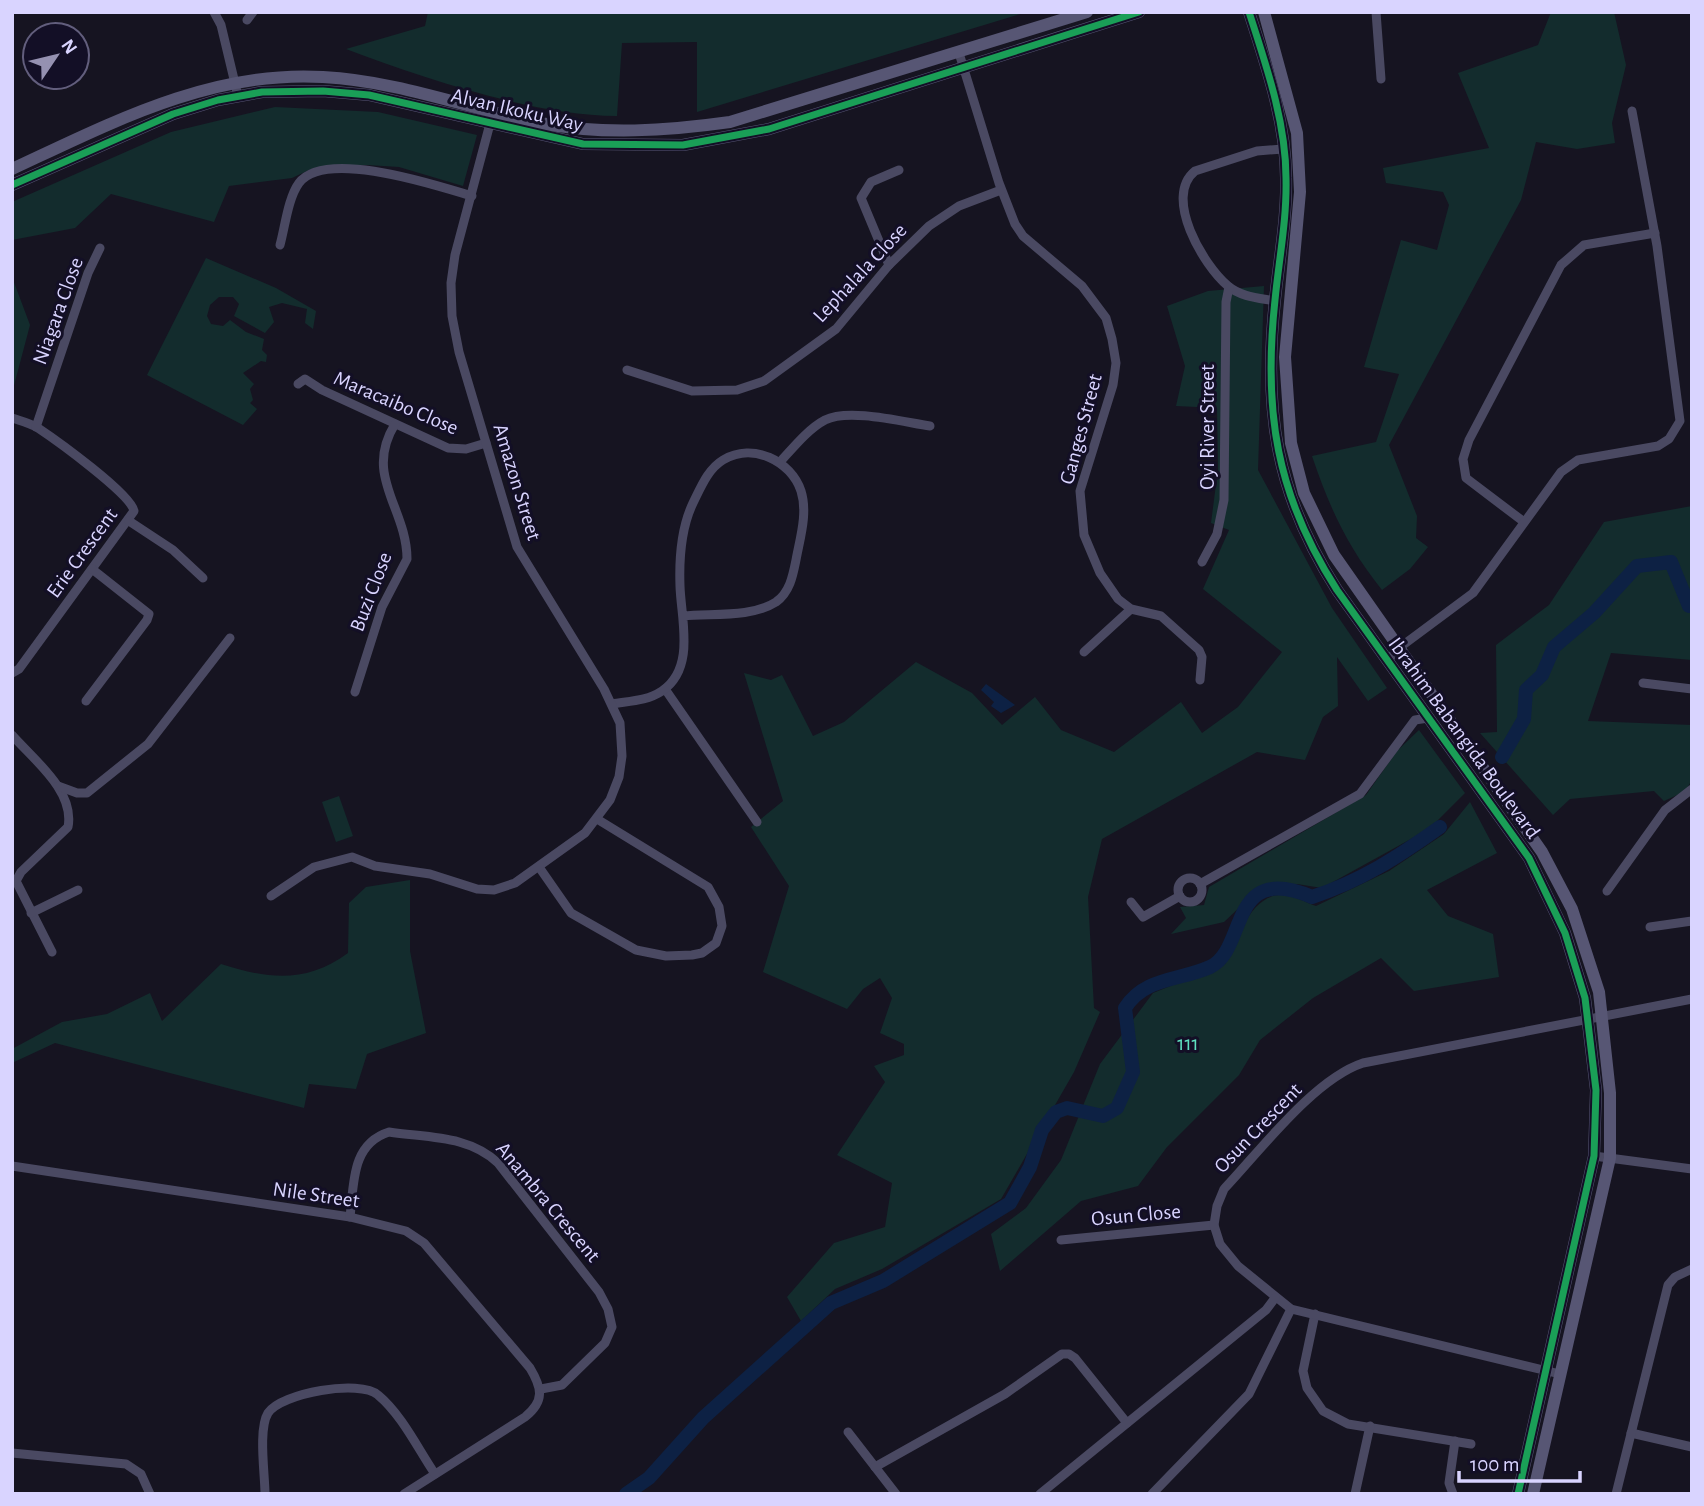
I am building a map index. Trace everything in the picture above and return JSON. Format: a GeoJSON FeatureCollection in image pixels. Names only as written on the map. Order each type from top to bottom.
{"type":"FeatureCollection","features":[{"type":"Feature","properties":{"kind":"street"},"geometry":{"type":"LineString","coordinates":[[214,12],[221,25],[238,96]]}},
{"type":"Feature","properties":{"kind":"street","name":"Alvan Ikoku Way"},"geometry":{"type":"LineString","coordinates":[[12,169],[125,117],[234,81],[321,77],[373,82],[430,93],[492,111],[582,129],[680,129],[765,114],[1087,12]]}},
{"type":"Feature","properties":{"kind":"street","name":"Alvan Ikoku Way"},"geometry":{"type":"LineString","coordinates":[[12,185],[173,114],[262,92],[369,95],[428,107],[490,125],[583,144],[683,145],[769,129],[1139,12]]}},
{"type":"Feature","properties":{"kind":"street","name":"Ibrahim Babangida Boulevard"},"geometry":{"type":"LineString","coordinates":[[1249,12],[1273,89],[1287,176],[1275,301],[1270,399],[1280,466],[1292,505],[1319,561],[1387,661],[1514,836],[1548,895],[1581,977],[1596,1090],[1594,1156],[1518,1494]]}},
{"type":"Feature","properties":{"kind":"street","name":"Ibrahim Babangida Boulevard"},"geometry":{"type":"LineString","coordinates":[[1264,12],[1291,100],[1300,163],[1297,244],[1285,357],[1291,443],[1304,493],[1318,526],[1399,648],[1542,852],[1572,909],[1594,972],[1603,1015],[1610,1093],[1611,1158],[1533,1494]]}},
{"type":"Feature","properties":{"kind":"street"},"geometry":{"type":"LineString","coordinates":[[1376,12],[1381,79]]}},
{"type":"Feature","properties":{"kind":"street","name":"Ganges Street"},"geometry":{"type":"LineString","coordinates":[[959,53],[1001,190],[1023,236],[1082,286],[1106,318],[1116,363],[1113,385],[1080,491],[1080,511],[1084,535],[1100,573],[1118,599],[1131,609]]}},
{"type":"Feature","properties":{"kind":"street","name":"Amazon Street"},"geometry":{"type":"LineString","coordinates":[[271,897],[314,867],[352,857],[375,866],[430,874],[477,889],[494,890],[515,883],[585,833],[610,800],[622,756],[620,723],[612,704],[517,547],[452,316],[454,264],[492,111]]}},
{"type":"Feature","properties":{"kind":"street"},"geometry":{"type":"LineString","coordinates":[[1387,661],[1399,648],[1473,593],[1524,522],[1569,466],[1578,460],[1658,446],[1669,439],[1680,421],[1655,233],[1632,111]]}},
{"type":"Feature","properties":{"kind":"street"},"geometry":{"type":"LineString","coordinates":[[1275,301],[1242,295],[1218,276],[1189,229],[1182,207],[1184,185],[1195,171],[1222,160],[1257,151],[1283,149]]}},
{"type":"Feature","properties":{"kind":"street"},"geometry":{"type":"LineString","coordinates":[[280,245],[297,185],[311,175],[367,169],[389,172],[472,195]]}},
{"type":"Feature","properties":{"kind":"street"},"geometry":{"type":"LineString","coordinates":[[889,265],[861,198],[871,182],[899,170]]}},
{"type":"Feature","properties":{"kind":"street","name":"Lephalala Close"},"geometry":{"type":"LineString","coordinates":[[627,370],[692,391],[722,392],[752,386],[776,373],[836,329],[889,265],[929,226],[944,215],[1001,190]]}},
{"type":"Feature","properties":{"kind":"street"},"geometry":{"type":"LineString","coordinates":[[1524,522],[1466,478],[1462,459],[1469,440],[1566,259],[1584,245],[1655,233]]}},
{"type":"Feature","properties":{"kind":"street","name":"Niagara Close"},"geometry":{"type":"LineString","coordinates":[[36,427],[88,273],[100,248]]}},
{"type":"Feature","properties":{"kind":"street","name":"Oyi River Street"},"geometry":{"type":"LineString","coordinates":[[1202,562],[1217,534],[1224,500],[1226,302],[1229,287]]}},
{"type":"Feature","properties":{"kind":"street","name":"Maracaibo Close"},"geometry":{"type":"LineString","coordinates":[[298,384],[304,379],[322,390],[448,448],[466,449],[486,443]]}},
{"type":"Feature","properties":{"kind":"street"},"geometry":{"type":"LineString","coordinates":[[780,462],[818,425],[835,417],[859,416],[930,426]]}},
{"type":"Feature","properties":{"kind":"street","name":"Erie Crescent"},"geometry":{"type":"LineString","coordinates":[[12,418],[36,427],[128,497],[134,510],[129,521],[12,673]]}},
{"type":"Feature","properties":{"kind":"street","name":"Buzi Close"},"geometry":{"type":"LineString","coordinates":[[355,692],[382,607],[407,559],[382,464],[384,442],[395,424]]}},
{"type":"Feature","properties":{"kind":"street"},"geometry":{"type":"LineString","coordinates":[[612,704],[645,699],[665,689],[681,667],[684,646],[683,616],[681,544],[689,511],[709,473],[724,460],[747,453],[780,462],[801,491],[804,506],[788,589],[772,604],[745,612],[683,616]]}},
{"type":"Feature","properties":{"kind":"street"},"geometry":{"type":"LineString","coordinates":[[129,521],[173,550],[203,578]]}},
{"type":"Feature","properties":{"kind":"street"},"geometry":{"type":"LineString","coordinates":[[86,701],[149,614],[92,569]]}},
{"type":"Feature","properties":{"kind":"street"},"geometry":{"type":"LineString","coordinates":[[1084,652],[1131,609],[1161,616],[1199,650],[1202,657],[1200,680]]}},
{"type":"Feature","properties":{"kind":"street"},"geometry":{"type":"LineString","coordinates":[[56,785],[77,793],[87,793],[102,784],[148,744],[230,638]]}},
{"type":"Feature","properties":{"kind":"street"},"geometry":{"type":"LineString","coordinates":[[1643,683],[1692,689]]}},
{"type":"Feature","properties":{"kind":"street"},"geometry":{"type":"LineString","coordinates":[[665,689],[757,822]]}},
{"type":"Feature","properties":{"kind":"street"},"geometry":{"type":"LineString","coordinates":[[1200,884],[1360,794],[1415,720],[1428,718]]}},
{"type":"Feature","properties":{"kind":"street"},"geometry":{"type":"LineString","coordinates":[[12,735],[56,785],[69,807],[68,827],[20,872],[16,881],[52,952]]}},
{"type":"Feature","properties":{"kind":"street"},"geometry":{"type":"LineString","coordinates":[[1607,891],[1665,810],[1692,789]]}},
{"type":"Feature","properties":{"kind":"street"},"geometry":{"type":"LineString","coordinates":[[539,867],[571,913],[636,950],[666,956],[692,955],[702,953],[716,943],[722,926],[719,907],[708,887],[597,819]]}},
{"type":"Feature","properties":{"kind":"street"},"geometry":{"type":"LineString","coordinates":[[1194,878],[1200,884],[1201,894],[1196,900],[1185,901],[1180,895],[1178,888],[1186,879],[1194,878]]}},
{"type":"Feature","properties":{"kind":"street"},"geometry":{"type":"LineString","coordinates":[[31,913],[78,890]]}},
{"type":"Feature","properties":{"kind":"street"},"geometry":{"type":"LineString","coordinates":[[1131,902],[1143,917],[1180,895]]}},
{"type":"Feature","properties":{"kind":"street"},"geometry":{"type":"LineString","coordinates":[[1650,927],[1692,921]]}},
{"type":"Feature","properties":{"kind":"street","name":"Osun Crescent"},"geometry":{"type":"LineString","coordinates":[[1214,1225],[1217,1206],[1224,1189],[1321,1087],[1344,1069],[1692,999]]}},
{"type":"Feature","properties":{"kind":"street","name":"Anambra Crescent"},"geometry":{"type":"LineString","coordinates":[[350,1217],[356,1164],[370,1140],[388,1132],[465,1142],[484,1150],[498,1163],[599,1292],[608,1309],[612,1327],[605,1343],[562,1385],[541,1389]]}},
{"type":"Feature","properties":{"kind":"street"},"geometry":{"type":"LineString","coordinates":[[1594,1156],[1691,1168]]}},
{"type":"Feature","properties":{"kind":"street","name":"Nile Street"},"geometry":{"type":"LineString","coordinates":[[12,1166],[350,1217],[406,1231],[424,1243],[530,1368],[541,1389]]}},
{"type":"Feature","properties":{"kind":"street"},"geometry":{"type":"LineString","coordinates":[[1214,1225],[1220,1244],[1238,1266],[1291,1309],[1560,1374]]}},
{"type":"Feature","properties":{"kind":"street","name":"Osun Close"},"geometry":{"type":"LineString","coordinates":[[1061,1240],[1214,1225]]}},
{"type":"Feature","properties":{"kind":"street"},"geometry":{"type":"LineString","coordinates":[[1616,1494],[1668,1285],[1675,1277],[1692,1269]]}},
{"type":"Feature","properties":{"kind":"street"},"geometry":{"type":"LineString","coordinates":[[1040,1494],[1266,1310],[1275,1298]]}},
{"type":"Feature","properties":{"kind":"street"},"geometry":{"type":"LineString","coordinates":[[1153,1494],[1248,1394],[1291,1309]]}},
{"type":"Feature","properties":{"kind":"street"},"geometry":{"type":"LineString","coordinates":[[1315,1314],[1304,1355],[1303,1371],[1307,1388],[1315,1402],[1332,1417],[1471,1444]]}},
{"type":"Feature","properties":{"kind":"street"},"geometry":{"type":"LineString","coordinates":[[875,1467],[1005,1394],[1062,1354],[1075,1358],[1128,1423]]}},
{"type":"Feature","properties":{"kind":"street"},"geometry":{"type":"LineString","coordinates":[[265,1494],[263,1425],[268,1413],[277,1404],[288,1399],[351,1386],[378,1394],[435,1475]]}},
{"type":"Feature","properties":{"kind":"street"},"geometry":{"type":"LineString","coordinates":[[404,1494],[533,1410],[540,1399],[541,1389]]}},
{"type":"Feature","properties":{"kind":"street"},"geometry":{"type":"LineString","coordinates":[[1355,1494],[1370,1426]]}},
{"type":"Feature","properties":{"kind":"street"},"geometry":{"type":"LineString","coordinates":[[848,1432],[896,1494]]}},
{"type":"Feature","properties":{"kind":"street"},"geometry":{"type":"LineString","coordinates":[[1631,1433],[1692,1447]]}},
{"type":"Feature","properties":{"kind":"street"},"geometry":{"type":"LineString","coordinates":[[1452,1494],[1449,1483],[1455,1441]]}},
{"type":"Feature","properties":{"kind":"street"},"geometry":{"type":"LineString","coordinates":[[12,1454],[126,1464],[141,1474],[150,1494]]}},
{"type":"Feature","properties":{"kind":"green space"},"geometry":{"type":"Polygon","coordinates":[[[428,12],[1027,12],[697,112],[697,42],[622,43],[617,116],[584,114],[515,102],[444,83],[346,49],[425,26],[428,12]]]}},
{"type":"Feature","properties":{"kind":"green space"},"geometry":{"type":"Polygon","coordinates":[[[1551,12],[1614,12],[1626,65],[1612,123],[1615,143],[1577,149],[1536,142],[1521,200],[1389,445],[1417,516],[1416,538],[1428,547],[1410,569],[1382,590],[1359,558],[1341,526],[1312,456],[1376,442],[1399,374],[1364,367],[1401,240],[1437,250],[1449,205],[1443,192],[1386,183],[1383,168],[1489,148],[1458,73],[1538,45],[1551,12]]]}},
{"type":"Feature","properties":{"kind":"green space"},"geometry":{"type":"Polygon","coordinates":[[[275,107],[378,112],[477,135],[463,186],[399,167],[336,165],[309,170],[292,178],[229,186],[214,222],[111,194],[75,228],[12,240],[12,202],[171,132],[275,107]]]}},
{"type":"Feature","properties":{"kind":"green space"},"geometry":{"type":"Polygon","coordinates":[[[206,258],[276,288],[316,311],[313,329],[305,323],[307,309],[282,303],[269,307],[274,322],[265,333],[234,316],[239,304],[233,297],[219,297],[210,305],[207,316],[211,324],[223,326],[230,320],[246,332],[264,339],[262,350],[267,355],[266,362],[261,361],[243,373],[254,384],[250,389],[253,400],[250,403],[257,409],[243,425],[147,375],[206,258]]]}},
{"type":"Feature","properties":{"kind":"green space"},"geometry":{"type":"Polygon","coordinates":[[[12,277],[30,325],[12,393],[12,277]]]}},
{"type":"Feature","properties":{"kind":"green space"},"geometry":{"type":"Polygon","coordinates":[[[1264,286],[1258,470],[1332,608],[1387,688],[1368,701],[1337,657],[1338,706],[1323,717],[1305,760],[1257,752],[1102,839],[1088,897],[1094,1008],[1100,1012],[1074,1072],[1001,1199],[882,1269],[835,1289],[801,1321],[787,1297],[834,1243],[885,1227],[892,1183],[837,1155],[885,1082],[874,1066],[904,1055],[904,1044],[880,1033],[892,998],[880,978],[863,989],[847,1009],[763,972],[789,886],[751,827],[783,801],[744,673],[771,680],[782,675],[813,736],[844,722],[916,662],[972,693],[1002,725],[1035,697],[1061,730],[1114,752],[1181,702],[1202,733],[1238,707],[1282,652],[1203,589],[1229,530],[1211,523],[1218,469],[1217,408],[1176,406],[1185,366],[1167,306],[1208,291],[1264,286]]]}},
{"type":"Feature","properties":{"kind":"green space"},"geometry":{"type":"Polygon","coordinates":[[[1692,506],[1692,660],[1611,653],[1588,721],[1692,725],[1692,779],[1686,791],[1664,801],[1654,791],[1570,799],[1553,815],[1480,733],[1497,732],[1496,645],[1549,605],[1604,522],[1692,506]]]}},
{"type":"Feature","properties":{"kind":"green space"},"geometry":{"type":"Polygon","coordinates":[[[1419,730],[1465,793],[1429,829],[1322,888],[1297,884],[1261,887],[1224,922],[1171,934],[1186,918],[1180,907],[1204,905],[1209,887],[1366,795],[1397,751],[1419,730]]]}},
{"type":"Feature","properties":{"kind":"green space"},"geometry":{"type":"Polygon","coordinates":[[[339,796],[353,836],[336,842],[322,802],[339,796]]]}},
{"type":"Feature","properties":{"kind":"green space","name":"111"},"geometry":{"type":"Polygon","coordinates":[[[1470,802],[1497,853],[1427,890],[1448,916],[1493,934],[1499,977],[1414,991],[1381,958],[1313,998],[1260,1040],[1239,1075],[1167,1147],[1138,1186],[1081,1201],[1000,1271],[991,1234],[1026,1208],[1061,1160],[1100,1064],[1153,993],[1225,964],[1247,919],[1263,901],[1273,896],[1285,895],[1316,906],[1389,871],[1444,834],[1470,802]]]}},
{"type":"Feature","properties":{"kind":"green space"},"geometry":{"type":"Polygon","coordinates":[[[410,880],[410,951],[426,1033],[367,1054],[356,1089],[309,1084],[304,1108],[55,1043],[12,1063],[12,1049],[62,1022],[107,1014],[150,993],[162,1021],[221,964],[255,973],[286,976],[317,970],[348,953],[349,903],[366,887],[410,880]]]}},
{"type":"Feature","properties":{"kind":"water"},"geometry":{"type":"Polygon","coordinates":[[[986,684],[1015,705],[1001,713],[991,706],[994,702],[981,690],[986,684]]]}},
{"type":"Feature","properties":{"kind":"waterway"},"geometry":{"type":"LineString","coordinates":[[1502,757],[1524,719],[1526,690],[1542,675],[1554,647],[1594,613],[1637,566],[1671,562],[1689,606],[1692,605]]}},
{"type":"Feature","properties":{"kind":"waterway"},"geometry":{"type":"LineString","coordinates":[[626,1494],[649,1478],[703,1418],[831,1303],[883,1281],[1010,1203],[1030,1167],[1042,1130],[1056,1112],[1067,1108],[1103,1116],[1117,1108],[1133,1072],[1125,1008],[1142,990],[1163,981],[1198,972],[1222,958],[1243,912],[1252,899],[1266,890],[1285,889],[1312,897],[1330,891],[1379,867],[1440,827]]}},
{"type":"Feature","properties":{"kind":"cycle path"},"geometry":{"type":"LineString","coordinates":[[12,185],[173,114],[218,100],[262,92],[323,91],[369,95],[583,144],[683,145],[769,129],[1139,12]]}},
{"type":"Feature","properties":{"kind":"cycle path"},"geometry":{"type":"LineString","coordinates":[[1249,12],[1274,94],[1285,157],[1285,209],[1275,300],[1271,379],[1273,415],[1287,486],[1316,555],[1337,590],[1529,858],[1565,933],[1585,998],[1596,1090],[1594,1156],[1518,1494]]}}]}
